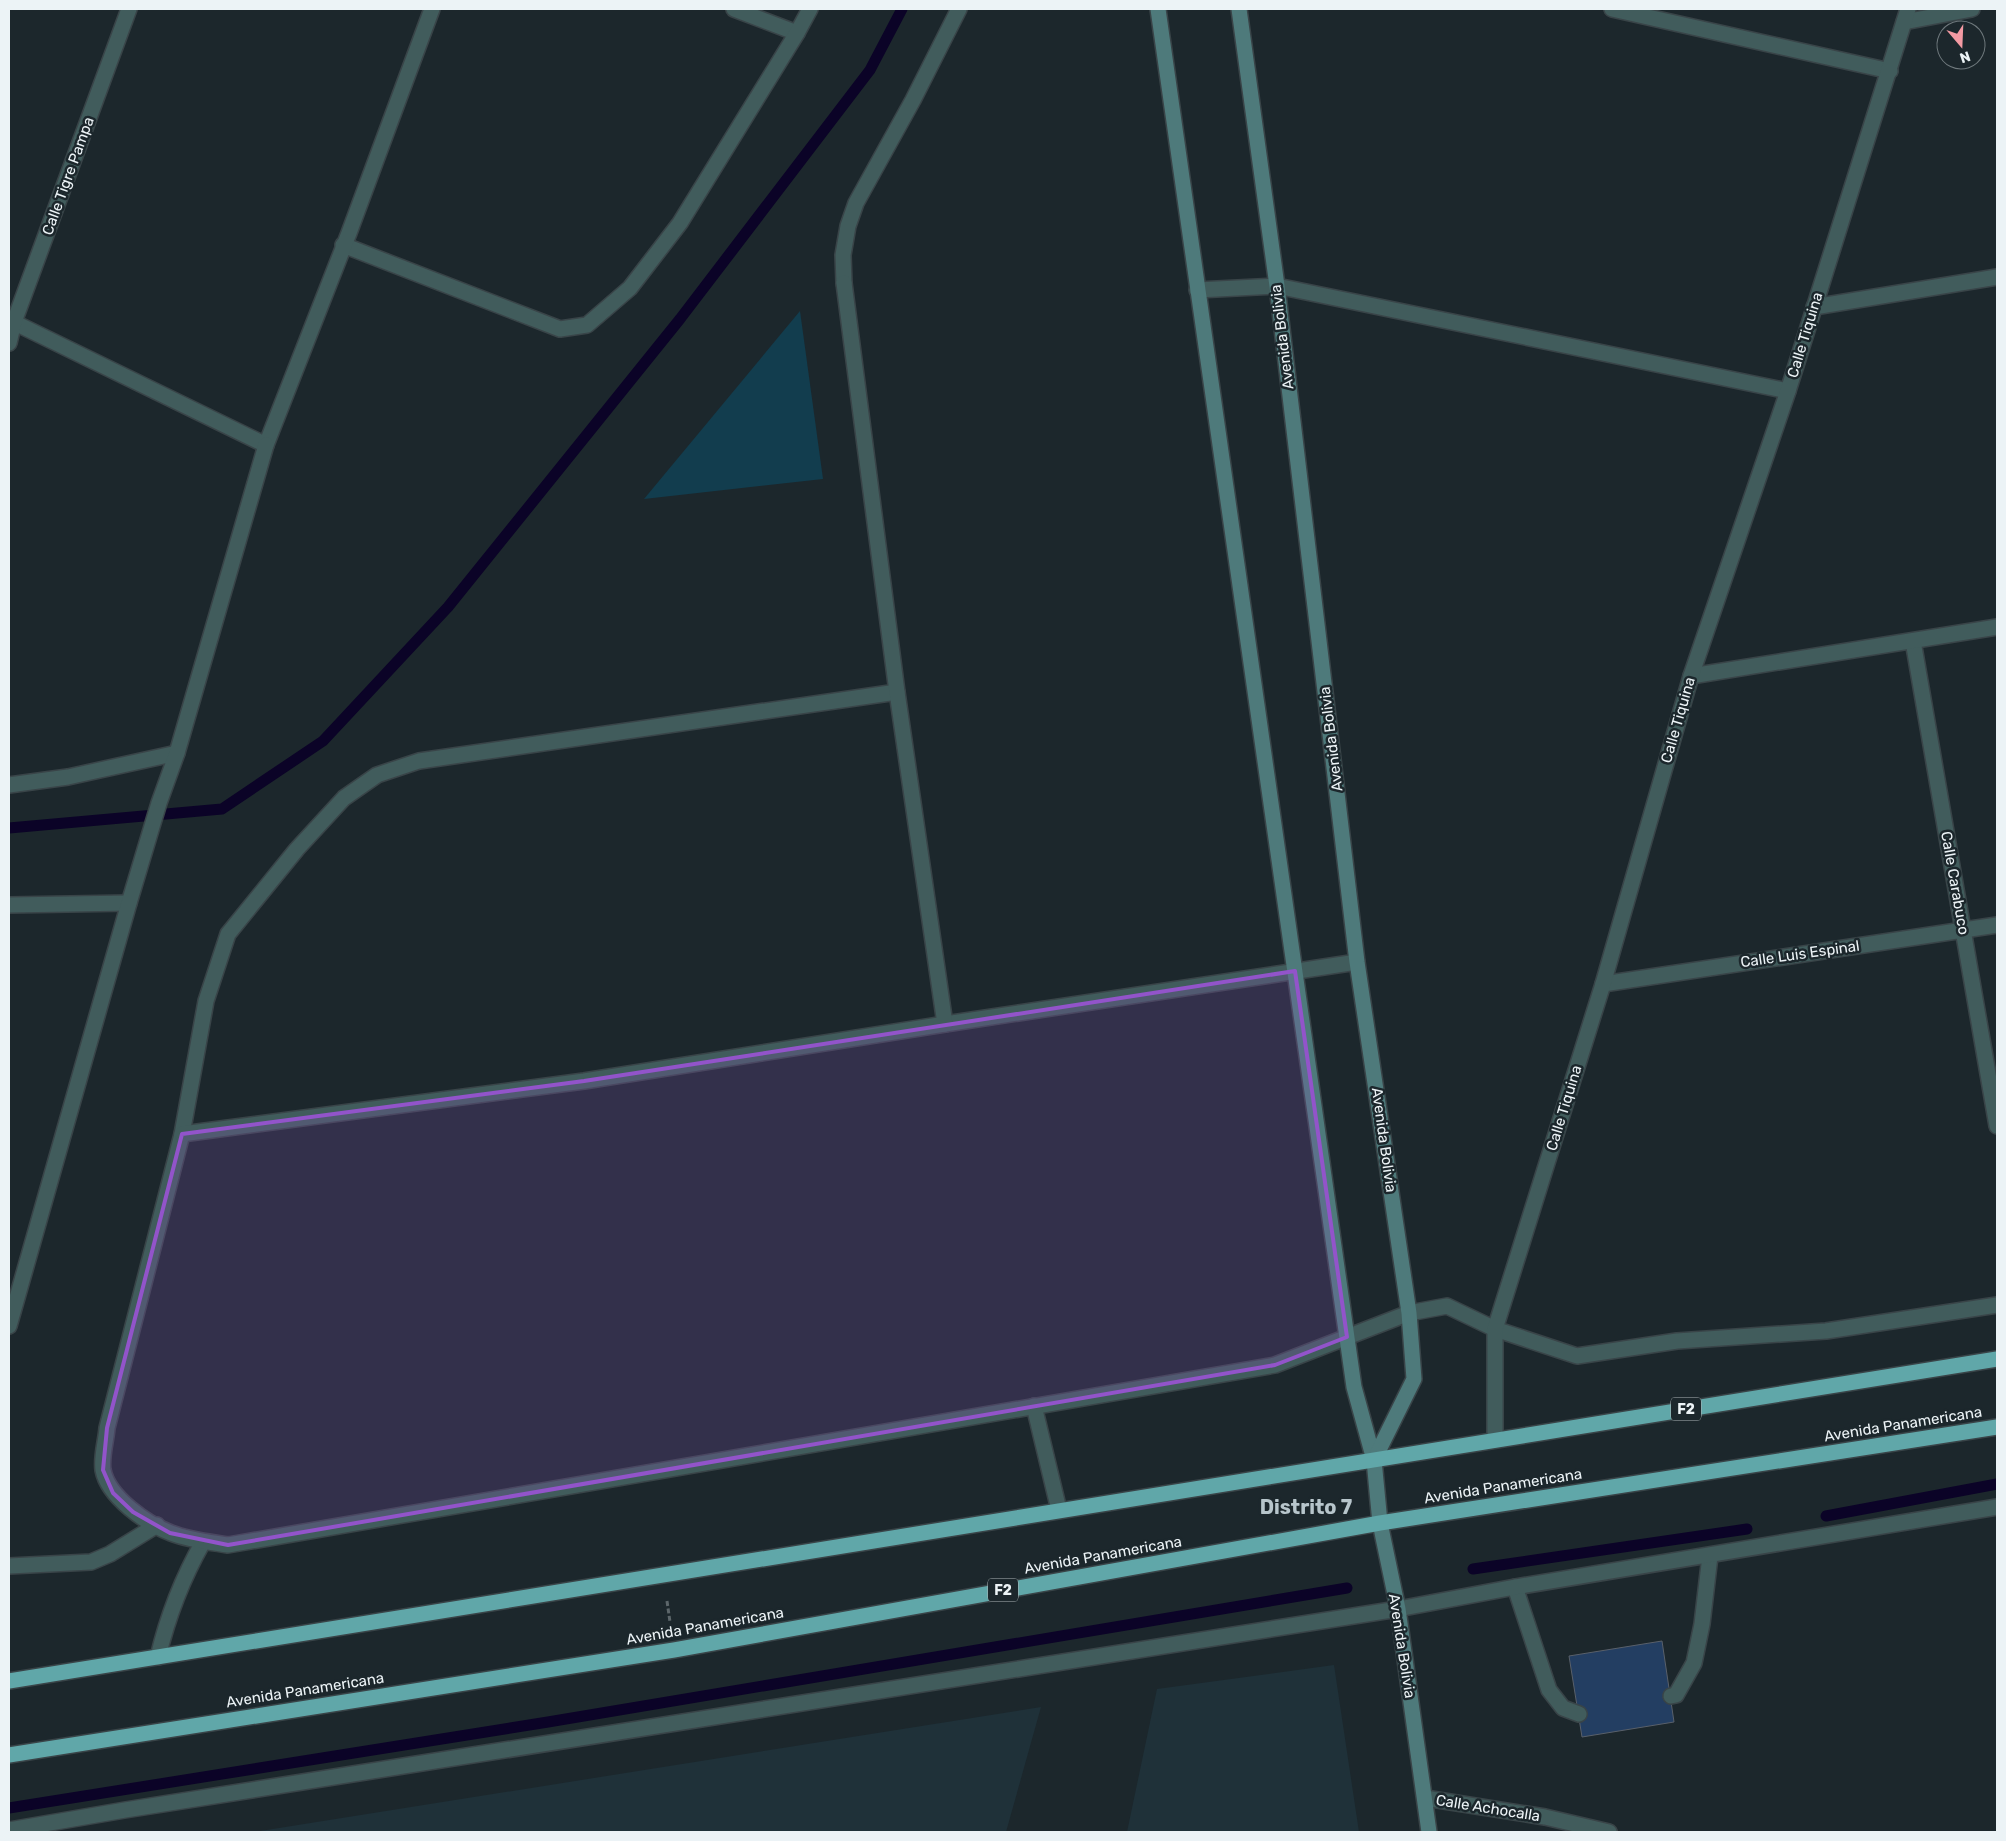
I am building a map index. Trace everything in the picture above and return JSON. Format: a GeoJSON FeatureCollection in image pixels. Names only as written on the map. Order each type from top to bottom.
{"type":"FeatureCollection","features":[{"type":"Feature","properties":{"kind":"highway","name":"F2"},"geometry":{"type":"LineString","coordinates":[[9,1681],[1997,1359]]}},
{"type":"Feature","properties":{"kind":"highway","name":"Avenida Panamericana"},"geometry":{"type":"LineString","coordinates":[[9,1755],[674,1650],[1380,1523],[1997,1427]]}},
{"type":"Feature","properties":{"kind":"street","name":"Calle Tigre Pampa"},"geometry":{"type":"LineString","coordinates":[[9,343],[11,321],[129,9]]}},
{"type":"Feature","properties":{"kind":"street"},"geometry":{"type":"LineString","coordinates":[[9,1326],[129,903],[159,803],[177,753],[266,445],[344,245],[432,9]]}},
{"type":"Feature","properties":{"kind":"street"},"geometry":{"type":"LineString","coordinates":[[734,9],[797,34]]}},
{"type":"Feature","properties":{"kind":"street"},"geometry":{"type":"LineString","coordinates":[[344,245],[560,329],[587,325],[630,288],[680,223],[797,34],[810,9]]}},
{"type":"Feature","properties":{"kind":"street"},"geometry":{"type":"LineString","coordinates":[[945,1024],[897,692],[844,283],[843,255],[848,226],[856,203],[908,109],[959,9]]}},
{"type":"Feature","properties":{"kind":"street","name":"Avenida Bolivia"},"geometry":{"type":"LineString","coordinates":[[1158,9],[1354,1387],[1374,1460],[1380,1523],[1398,1609],[1429,1832]]}},
{"type":"Feature","properties":{"kind":"street","name":"Avenida Bolivia"},"geometry":{"type":"LineString","coordinates":[[1240,9],[1276,286],[1357,962],[1409,1313],[1414,1379],[1374,1460]]}},
{"type":"Feature","properties":{"kind":"street"},"geometry":{"type":"LineString","coordinates":[[1612,9],[1890,71]]}},
{"type":"Feature","properties":{"kind":"street"},"geometry":{"type":"LineString","coordinates":[[1906,15],[1972,9]]}},
{"type":"Feature","properties":{"kind":"street","name":"Calle Tiquina"},"geometry":{"type":"LineString","coordinates":[[1495,1440],[1495,1329],[1603,984],[1691,676],[1788,391],[1890,71],[1906,15]]}},
{"type":"Feature","properties":{"kind":"street"},"geometry":{"type":"LineString","coordinates":[[1814,307],[1997,277]]}},
{"type":"Feature","properties":{"kind":"street"},"geometry":{"type":"LineString","coordinates":[[1197,290],[1276,286],[1788,391]]}},
{"type":"Feature","properties":{"kind":"street"},"geometry":{"type":"LineString","coordinates":[[11,321],[266,445]]}},
{"type":"Feature","properties":{"kind":"street"},"geometry":{"type":"LineString","coordinates":[[1691,676],[1997,627]]}},
{"type":"Feature","properties":{"kind":"street","name":"Calle Carabuco"},"geometry":{"type":"LineString","coordinates":[[1913,641],[1997,1126]]}},
{"type":"Feature","properties":{"kind":"street"},"geometry":{"type":"LineString","coordinates":[[897,692],[419,761],[377,775],[344,798],[297,849],[228,934],[206,1001],[182,1134],[107,1428],[103,1470],[113,1493],[133,1512],[170,1533],[203,1542],[228,1545],[1275,1365],[1409,1313],[1447,1306],[1495,1329],[1577,1356],[1677,1341],[1826,1331],[1997,1306]]}},
{"type":"Feature","properties":{"kind":"street"},"geometry":{"type":"LineString","coordinates":[[9,784],[68,777],[177,753]]}},
{"type":"Feature","properties":{"kind":"street"},"geometry":{"type":"LineString","coordinates":[[9,905],[129,903]]}},
{"type":"Feature","properties":{"kind":"street","name":"Calle Luis Espinal"},"geometry":{"type":"LineString","coordinates":[[1603,984],[1997,925]]}},
{"type":"Feature","properties":{"kind":"street"},"geometry":{"type":"LineString","coordinates":[[182,1134],[584,1081],[1357,962]]}},
{"type":"Feature","properties":{"kind":"street"},"geometry":{"type":"LineString","coordinates":[[1034,1406],[1059,1510]]}},
{"type":"Feature","properties":{"kind":"street"},"geometry":{"type":"LineString","coordinates":[[9,1830],[125,1810],[1398,1609],[1515,1587],[1997,1507]]}},
{"type":"Feature","properties":{"kind":"street"},"geometry":{"type":"LineString","coordinates":[[9,1566],[91,1562],[110,1554],[157,1525]]}},
{"type":"Feature","properties":{"kind":"street"},"geometry":{"type":"LineString","coordinates":[[158,1657],[175,1598],[187,1569],[203,1542]]}},
{"type":"Feature","properties":{"kind":"street"},"geometry":{"type":"LineString","coordinates":[[1671,1696],[1676,1695],[1694,1663],[1702,1624],[1710,1556]]}},
{"type":"Feature","properties":{"kind":"street"},"geometry":{"type":"LineString","coordinates":[[1515,1587],[1548,1690],[1562,1708],[1579,1714]]}},
{"type":"Feature","properties":{"kind":"street","name":"Calle Achocalla"},"geometry":{"type":"LineString","coordinates":[[1424,1798],[1544,1817],[1609,1832]]}},
{"type":"Feature","properties":{"kind":"path"},"geometry":{"type":"LineString","coordinates":[[664,1576],[674,1650]]}},
{"type":"Feature","properties":{"kind":"highlighted area"},"geometry":{"type":"Polygon","coordinates":[[[1295,971],[1347,1337],[1275,1365],[228,1545],[170,1533],[133,1512],[113,1493],[103,1470],[107,1428],[182,1134],[584,1081],[1295,971]]]}},
{"type":"Feature","properties":{"kind":"shaded area"},"geometry":{"type":"Polygon","coordinates":[[[800,311],[823,479],[644,499],[800,311]]]}},
{"type":"Feature","properties":{"kind":"shaded area"},"geometry":{"type":"Polygon","coordinates":[[[1334,1665],[1359,1832],[1127,1832],[1157,1689],[1334,1665]]]}},
{"type":"Feature","properties":{"kind":"shaded area"},"geometry":{"type":"Polygon","coordinates":[[[1041,1707],[1006,1832],[254,1832],[1041,1707]]]}},
{"type":"Feature","properties":{"kind":"building"},"geometry":{"type":"Polygon","coordinates":[[[1662,1641],[1674,1722],[1582,1737],[1569,1656],[1662,1641]]]}},
{"type":"Feature","properties":{"kind":"waterway"},"geometry":{"type":"LineString","coordinates":[[9,828],[222,809],[323,741],[448,607],[680,319],[870,70],[902,9]]}},
{"type":"Feature","properties":{"kind":"waterway"},"geometry":{"type":"LineString","coordinates":[[1826,1516],[1997,1484]]}},
{"type":"Feature","properties":{"kind":"waterway"},"geometry":{"type":"LineString","coordinates":[[1473,1569],[1747,1529]]}},
{"type":"Feature","properties":{"kind":"waterway"},"geometry":{"type":"LineString","coordinates":[[9,1808],[548,1722],[1347,1588]]}},
{"type":"Feature","properties":{"kind":"district","name":"Distrito 7"},"geometry":{"type":"Point","coordinates":[1306,1507]}}]}
